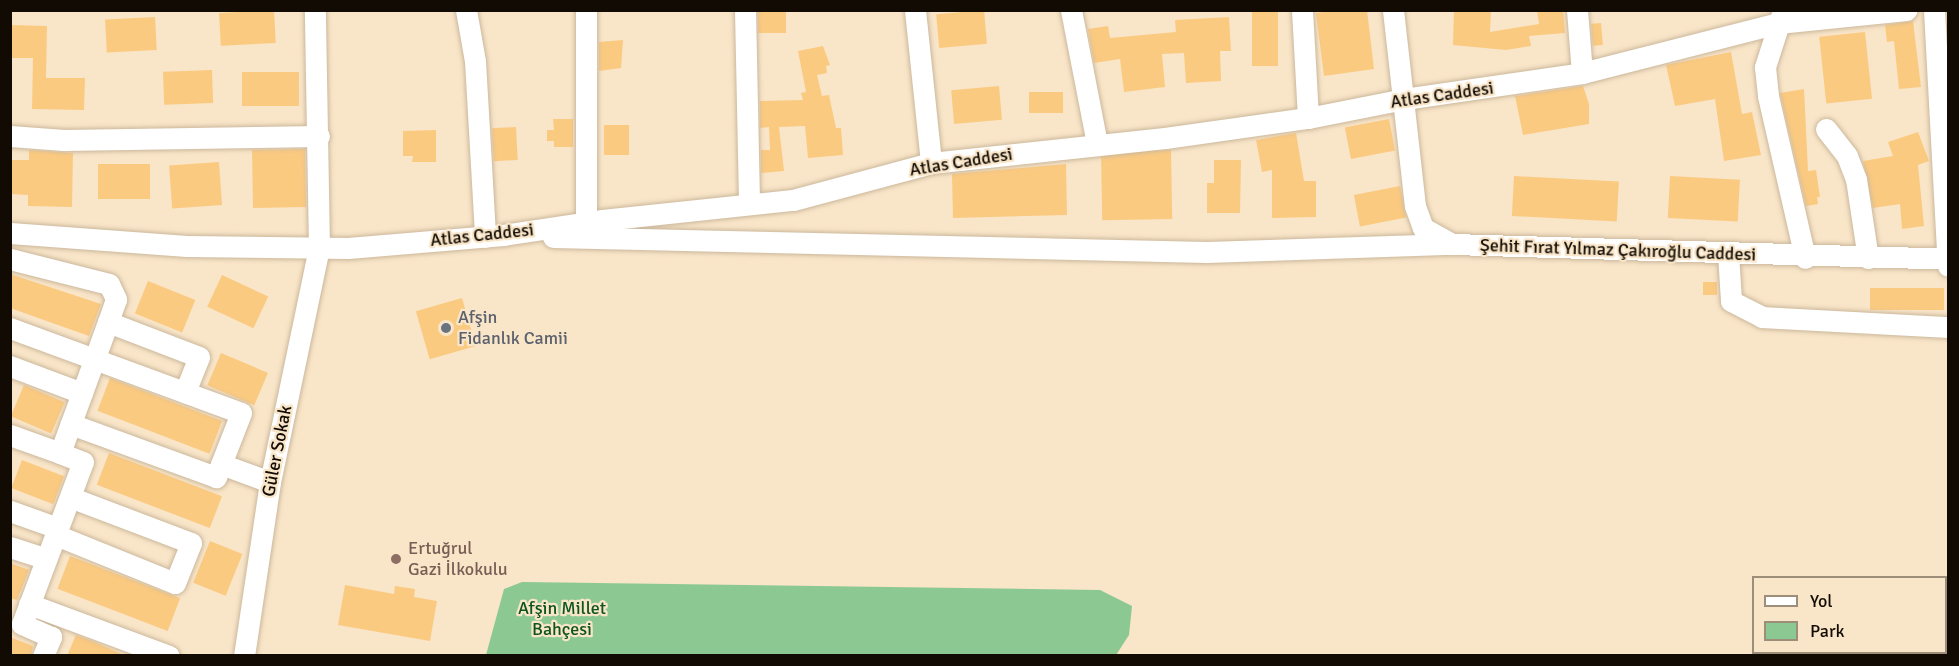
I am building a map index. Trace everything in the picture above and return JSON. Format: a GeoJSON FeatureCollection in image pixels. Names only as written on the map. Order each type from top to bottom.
{"type":"FeatureCollection","features":[{"type":"Feature","properties":{"kind":"street","name":"Güler Sokak"},"geometry":{"type":"LineString","coordinates":[[244,656],[270,482],[319,248],[315,10]]}},
{"type":"Feature","properties":{"kind":"street"},"geometry":{"type":"LineString","coordinates":[[466,10],[475,62],[485,237]]}},
{"type":"Feature","properties":{"kind":"street"},"geometry":{"type":"LineString","coordinates":[[586,10],[586,222]]}},
{"type":"Feature","properties":{"kind":"street"},"geometry":{"type":"LineString","coordinates":[[745,10],[748,204]]}},
{"type":"Feature","properties":{"kind":"street"},"geometry":{"type":"LineString","coordinates":[[915,10],[931,163]]}},
{"type":"Feature","properties":{"kind":"street"},"geometry":{"type":"LineString","coordinates":[[1071,10],[1097,144]]}},
{"type":"Feature","properties":{"kind":"street"},"geometry":{"type":"LineString","coordinates":[[1302,10],[1308,118]]}},
{"type":"Feature","properties":{"kind":"street","name":"Şehit Fırat Yılmaz Çakıroğlu Caddesi"},"geometry":{"type":"LineString","coordinates":[[1393,10],[1415,206],[1423,228],[1452,244],[1728,253],[1804,258],[1948,261]]}},
{"type":"Feature","properties":{"kind":"street"},"geometry":{"type":"LineString","coordinates":[[1577,10],[1582,73]]}},
{"type":"Feature","properties":{"kind":"street","name":"Atlas Caddesi"},"geometry":{"type":"LineString","coordinates":[[10,234],[187,246],[319,248],[485,237],[586,222],[793,200],[931,163],[1308,118],[1404,99],[1582,73],[1780,17],[1906,10]]}},
{"type":"Feature","properties":{"kind":"street"},"geometry":{"type":"LineString","coordinates":[[1934,10],[1946,125],[1948,261]]}},
{"type":"Feature","properties":{"kind":"street"},"geometry":{"type":"LineString","coordinates":[[1780,17],[1765,67],[1768,96],[1804,258]]}},
{"type":"Feature","properties":{"kind":"street"},"geometry":{"type":"LineString","coordinates":[[1826,129],[1847,156],[1856,179],[1868,258]]}},
{"type":"Feature","properties":{"kind":"street"},"geometry":{"type":"LineString","coordinates":[[10,136],[64,140],[318,136]]}},
{"type":"Feature","properties":{"kind":"street"},"geometry":{"type":"LineString","coordinates":[[533,231],[548,237],[1207,252],[1452,244]]}},
{"type":"Feature","properties":{"kind":"street"},"geometry":{"type":"LineString","coordinates":[[1728,253],[1731,301],[1762,317],[1893,327],[1948,327]]}},
{"type":"Feature","properties":{"kind":"street"},"geometry":{"type":"LineString","coordinates":[[10,259],[109,284],[116,299],[60,453]]}},
{"type":"Feature","properties":{"kind":"street"},"geometry":{"type":"LineString","coordinates":[[108,322],[199,357],[185,392]]}},
{"type":"Feature","properties":{"kind":"street"},"geometry":{"type":"LineString","coordinates":[[10,328],[95,357],[241,413],[216,477],[70,424]]}},
{"type":"Feature","properties":{"kind":"street"},"geometry":{"type":"LineString","coordinates":[[10,366],[82,393]]}},
{"type":"Feature","properties":{"kind":"street"},"geometry":{"type":"LineString","coordinates":[[10,435],[83,462],[46,560],[20,616]]}},
{"type":"Feature","properties":{"kind":"street"},"geometry":{"type":"LineString","coordinates":[[221,464],[270,482]]}},
{"type":"Feature","properties":{"kind":"street"},"geometry":{"type":"LineString","coordinates":[[10,511],[175,583],[191,543],[70,497]]}},
{"type":"Feature","properties":{"kind":"street"},"geometry":{"type":"LineString","coordinates":[[10,547],[46,560]]}},
{"type":"Feature","properties":{"kind":"street"},"geometry":{"type":"LineString","coordinates":[[20,616],[51,637],[44,656]]}},
{"type":"Feature","properties":{"kind":"street"},"geometry":{"type":"LineString","coordinates":[[20,616],[169,656]]}},
{"type":"Feature","properties":{"kind":"green space","name":"Afşin Millet Bahçesi"},"geometry":{"type":"Polygon","coordinates":[[[522,582],[1100,590],[1132,606],[1129,635],[1116,655],[486,655],[504,589],[522,582]]]}},
{"type":"Feature","properties":{"kind":"building"},"geometry":{"type":"Polygon","coordinates":[[[274,10],[276,43],[221,46],[219,13],[274,10]]]}},
{"type":"Feature","properties":{"kind":"building"},"geometry":{"type":"Polygon","coordinates":[[[758,10],[786,10],[786,33],[758,33],[758,10]]]}},
{"type":"Feature","properties":{"kind":"building"},"geometry":{"type":"Polygon","coordinates":[[[984,10],[987,44],[939,48],[936,14],[984,10]]]}},
{"type":"Feature","properties":{"kind":"building"},"geometry":{"type":"Polygon","coordinates":[[[1252,10],[1278,10],[1278,66],[1252,66],[1252,10]]]}},
{"type":"Feature","properties":{"kind":"building"},"geometry":{"type":"Polygon","coordinates":[[[1367,10],[1374,69],[1324,76],[1316,13],[1367,10]]]}},
{"type":"Feature","properties":{"kind":"building"},"geometry":{"type":"Polygon","coordinates":[[[1454,10],[1491,10],[1490,32],[1539,24],[1537,10],[1563,10],[1565,33],[1529,36],[1531,46],[1506,50],[1453,45],[1454,10]]]}},
{"type":"Feature","properties":{"kind":"building"},"geometry":{"type":"Polygon","coordinates":[[[155,17],[157,50],[107,53],[105,20],[155,17]]]}},
{"type":"Feature","properties":{"kind":"building"},"geometry":{"type":"Polygon","coordinates":[[[1229,17],[1231,51],[1220,51],[1221,81],[1186,83],[1184,53],[1162,54],[1165,87],[1124,92],[1120,59],[1094,63],[1088,29],[1108,26],[1110,38],[1176,32],[1175,20],[1229,17]]]}},
{"type":"Feature","properties":{"kind":"building"},"geometry":{"type":"Polygon","coordinates":[[[1913,21],[1921,87],[1899,89],[1894,41],[1887,42],[1885,25],[1913,21]]]}},
{"type":"Feature","properties":{"kind":"building"},"geometry":{"type":"Polygon","coordinates":[[[1601,23],[1603,45],[1593,46],[1591,24],[1601,23]]]}},
{"type":"Feature","properties":{"kind":"building"},"geometry":{"type":"Polygon","coordinates":[[[10,25],[47,26],[46,78],[85,78],[84,110],[32,109],[33,58],[10,58],[10,25]]]}},
{"type":"Feature","properties":{"kind":"building"},"geometry":{"type":"Polygon","coordinates":[[[1865,32],[1872,99],[1826,103],[1819,37],[1865,32]]]}},
{"type":"Feature","properties":{"kind":"building"},"geometry":{"type":"Polygon","coordinates":[[[623,40],[621,68],[599,71],[599,42],[623,40]]]}},
{"type":"Feature","properties":{"kind":"building"},"geometry":{"type":"Polygon","coordinates":[[[823,46],[830,65],[826,66],[827,73],[817,75],[822,96],[829,95],[836,128],[841,128],[843,155],[808,158],[805,126],[779,127],[784,171],[761,173],[761,150],[770,150],[769,127],[760,128],[760,101],[803,100],[801,93],[806,92],[798,51],[823,46]]]}},
{"type":"Feature","properties":{"kind":"building"},"geometry":{"type":"Polygon","coordinates":[[[1731,52],[1742,114],[1752,112],[1761,155],[1724,161],[1715,99],[1675,106],[1666,65],[1731,52]]]}},
{"type":"Feature","properties":{"kind":"building"},"geometry":{"type":"Polygon","coordinates":[[[212,70],[213,103],[164,105],[163,72],[212,70]]]}},
{"type":"Feature","properties":{"kind":"building"},"geometry":{"type":"Polygon","coordinates":[[[242,72],[299,72],[299,106],[242,106],[242,72]]]}},
{"type":"Feature","properties":{"kind":"building"},"geometry":{"type":"Polygon","coordinates":[[[999,86],[1002,120],[954,124],[951,90],[999,86]]]}},
{"type":"Feature","properties":{"kind":"building"},"geometry":{"type":"Polygon","coordinates":[[[1583,86],[1589,104],[1589,124],[1523,135],[1515,96],[1583,86]]]}},
{"type":"Feature","properties":{"kind":"building"},"geometry":{"type":"Polygon","coordinates":[[[1804,89],[1808,171],[1816,170],[1820,197],[1817,197],[1818,204],[1806,206],[1780,93],[1804,89]]]}},
{"type":"Feature","properties":{"kind":"building"},"geometry":{"type":"Polygon","coordinates":[[[1029,92],[1063,92],[1063,113],[1029,113],[1029,92]]]}},
{"type":"Feature","properties":{"kind":"building"},"geometry":{"type":"Polygon","coordinates":[[[553,119],[573,119],[573,147],[554,147],[554,141],[547,141],[547,130],[554,130],[553,119]]]}},
{"type":"Feature","properties":{"kind":"building"},"geometry":{"type":"Polygon","coordinates":[[[1389,119],[1395,150],[1351,159],[1345,128],[1389,119]]]}},
{"type":"Feature","properties":{"kind":"building"},"geometry":{"type":"Polygon","coordinates":[[[604,125],[629,125],[629,155],[604,155],[604,125]]]}},
{"type":"Feature","properties":{"kind":"building"},"geometry":{"type":"Polygon","coordinates":[[[516,127],[518,160],[494,161],[492,128],[516,127]]]}},
{"type":"Feature","properties":{"kind":"building"},"geometry":{"type":"Polygon","coordinates":[[[436,130],[436,162],[412,162],[413,156],[403,156],[403,131],[436,130]]]}},
{"type":"Feature","properties":{"kind":"building"},"geometry":{"type":"Polygon","coordinates":[[[1918,132],[1929,161],[1918,165],[1924,226],[1902,229],[1900,204],[1873,208],[1863,161],[1893,156],[1888,142],[1918,132]]]}},
{"type":"Feature","properties":{"kind":"building"},"geometry":{"type":"Polygon","coordinates":[[[1296,133],[1304,181],[1316,181],[1316,217],[1272,218],[1272,170],[1262,172],[1256,140],[1296,133]]]}},
{"type":"Feature","properties":{"kind":"building"},"geometry":{"type":"Polygon","coordinates":[[[305,149],[306,207],[253,208],[252,150],[305,149]]]}},
{"type":"Feature","properties":{"kind":"building"},"geometry":{"type":"Polygon","coordinates":[[[29,150],[73,153],[72,207],[28,206],[28,195],[10,194],[10,160],[29,160],[29,150]]]}},
{"type":"Feature","properties":{"kind":"building"},"geometry":{"type":"Polygon","coordinates":[[[1171,150],[1172,219],[1102,220],[1101,151],[1171,150]]]}},
{"type":"Feature","properties":{"kind":"building"},"geometry":{"type":"Polygon","coordinates":[[[1214,160],[1241,160],[1240,213],[1207,213],[1207,183],[1214,183],[1214,160]]]}},
{"type":"Feature","properties":{"kind":"building"},"geometry":{"type":"Polygon","coordinates":[[[219,162],[222,205],[172,208],[169,165],[219,162]]]}},
{"type":"Feature","properties":{"kind":"building"},"geometry":{"type":"Polygon","coordinates":[[[98,164],[150,164],[150,199],[98,199],[98,164]]]}},
{"type":"Feature","properties":{"kind":"building"},"geometry":{"type":"Polygon","coordinates":[[[1066,164],[1067,215],[953,218],[952,174],[1066,164]]]}},
{"type":"Feature","properties":{"kind":"building"},"geometry":{"type":"Polygon","coordinates":[[[1514,176],[1619,181],[1617,221],[1512,216],[1514,176]]]}},
{"type":"Feature","properties":{"kind":"building"},"geometry":{"type":"Polygon","coordinates":[[[1670,176],[1740,180],[1738,222],[1668,218],[1670,176]]]}},
{"type":"Feature","properties":{"kind":"building"},"geometry":{"type":"Polygon","coordinates":[[[1400,186],[1406,217],[1360,226],[1354,195],[1400,186]]]}},
{"type":"Feature","properties":{"kind":"building"},"geometry":{"type":"Polygon","coordinates":[[[10,274],[101,304],[89,336],[10,308],[10,274]]]}},
{"type":"Feature","properties":{"kind":"building"},"geometry":{"type":"Polygon","coordinates":[[[222,275],[268,297],[253,328],[207,307],[222,275]]]}},
{"type":"Feature","properties":{"kind":"building"},"geometry":{"type":"Polygon","coordinates":[[[148,281],[195,300],[182,333],[135,313],[148,281]]]}},
{"type":"Feature","properties":{"kind":"building"},"geometry":{"type":"Polygon","coordinates":[[[1703,282],[1717,282],[1717,295],[1703,295],[1703,282]]]}},
{"type":"Feature","properties":{"kind":"building"},"geometry":{"type":"Polygon","coordinates":[[[1870,288],[1944,288],[1944,310],[1870,310],[1870,288]]]}},
{"type":"Feature","properties":{"kind":"building","name":"Afşin Fidanlık Camii"},"geometry":{"type":"Polygon","coordinates":[[[462,298],[476,346],[430,359],[416,311],[462,298]]]}},
{"type":"Feature","properties":{"kind":"building"},"geometry":{"type":"Polygon","coordinates":[[[221,353],[268,373],[254,405],[207,385],[221,353]]]}},
{"type":"Feature","properties":{"kind":"building"},"geometry":{"type":"Polygon","coordinates":[[[110,378],[222,421],[209,454],[97,411],[110,378]]]}},
{"type":"Feature","properties":{"kind":"building"},"geometry":{"type":"Polygon","coordinates":[[[24,385],[65,402],[51,433],[11,416],[24,385]]]}},
{"type":"Feature","properties":{"kind":"building"},"geometry":{"type":"Polygon","coordinates":[[[109,453],[222,496],[210,528],[97,485],[109,453]]]}},
{"type":"Feature","properties":{"kind":"building"},"geometry":{"type":"Polygon","coordinates":[[[22,460],[64,476],[53,504],[11,488],[22,460]]]}},
{"type":"Feature","properties":{"kind":"building"},"geometry":{"type":"Polygon","coordinates":[[[210,541],[242,554],[226,596],[193,583],[210,541]]]}},
{"type":"Feature","properties":{"kind":"building"},"geometry":{"type":"Polygon","coordinates":[[[70,556],[180,598],[168,631],[57,589],[70,556]]]}},
{"type":"Feature","properties":{"kind":"building"},"geometry":{"type":"Polygon","coordinates":[[[10,563],[29,570],[17,600],[10,598],[10,563]]]}},
{"type":"Feature","properties":{"kind":"building"},"geometry":{"type":"Polygon","coordinates":[[[345,585],[394,594],[395,586],[415,589],[414,597],[437,601],[430,641],[338,625],[345,585]]]}},
{"type":"Feature","properties":{"kind":"building"},"geometry":{"type":"Polygon","coordinates":[[[76,635],[92,641],[126,656],[67,656],[76,635]]]}},
{"type":"Feature","properties":{"kind":"building"},"geometry":{"type":"Polygon","coordinates":[[[10,637],[33,646],[31,656],[10,656],[10,637]]]}},
{"type":"Feature","properties":{"kind":"place","name":"Afşin Fidanlık Camii"},"geometry":{"type":"Point","coordinates":[446,328]}},
{"type":"Feature","properties":{"kind":"place","name":"Ertuğrul Gazi İlkokulu"},"geometry":{"type":"Point","coordinates":[396,559]}}]}
